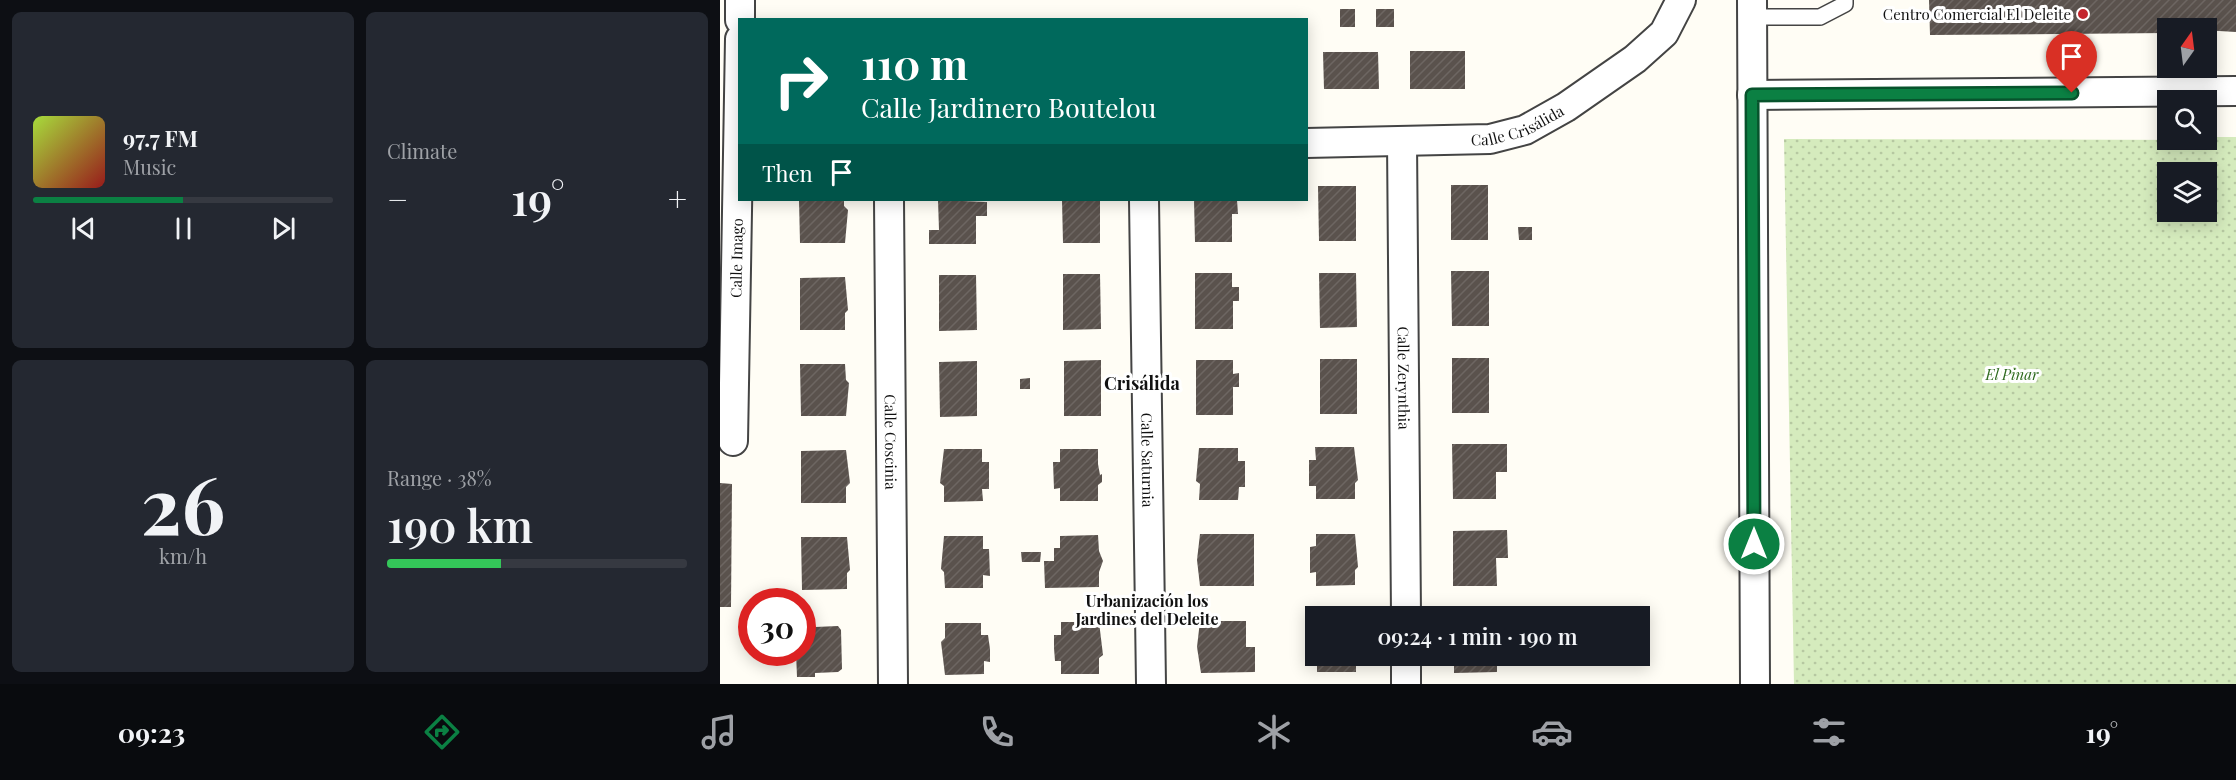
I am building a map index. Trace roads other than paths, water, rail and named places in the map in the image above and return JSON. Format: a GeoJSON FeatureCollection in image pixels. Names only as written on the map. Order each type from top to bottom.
{"type":"FeatureCollection","features":[{"type":"Feature","properties":{"kind":"street"},"geometry":{"type":"LineString","coordinates":[[740,0],[740,18]]}},
{"type":"Feature","properties":{"kind":"street","name":"Calle Crisálida"},"geometry":{"type":"LineString","coordinates":[[1308,143],[1490,139],[1525,130],[1566,107],[1635,59],[1664,33],[1681,0]]}},
{"type":"Feature","properties":{"kind":"street"},"geometry":{"type":"LineString","coordinates":[[1752,8],[1755,684]]}},
{"type":"Feature","properties":{"kind":"street"},"geometry":{"type":"LineString","coordinates":[[1752,95],[2236,91]]}},
{"type":"Feature","properties":{"kind":"street","name":"Calle Zerynthia"},"geometry":{"type":"LineString","coordinates":[[1402,141],[1406,606]]}},
{"type":"Feature","properties":{"kind":"street","name":"Calle Imago"},"geometry":{"type":"LineString","coordinates":[[733,441],[738,194]]}},
{"type":"Feature","properties":{"kind":"street","name":"Calle Coscinia"},"geometry":{"type":"LineString","coordinates":[[889,201],[893,684]]}},
{"type":"Feature","properties":{"kind":"street","name":"Calle Saturnia"},"geometry":{"type":"LineString","coordinates":[[1144,201],[1151,684]]}},
{"type":"Feature","properties":{"kind":"street"},"geometry":{"type":"LineString","coordinates":[[1406,666],[1406,684]]}},
{"type":"Feature","properties":{"kind":"lane"},"geometry":{"type":"LineString","coordinates":[[1752,8],[1820,16],[1845,4],[1845,0]]}},
{"type":"Feature","properties":{"kind":"place","name":"Centro Comercial El Deleite"},"geometry":{"type":"Point","coordinates":[2083,14]}},
{"type":"Feature","properties":{"kind":"district","name":"Crisálida"},"geometry":{"type":"Point","coordinates":[1142,383]}},
{"type":"Feature","properties":{"kind":"district","name":"Urbanización los Jardines del Deleite"},"geometry":{"type":"Point","coordinates":[1147,609]}},
{"type":"Feature","properties":{"kind":"park label","name":"El Pinar"},"geometry":{"type":"Point","coordinates":[2012,374]}}]}
